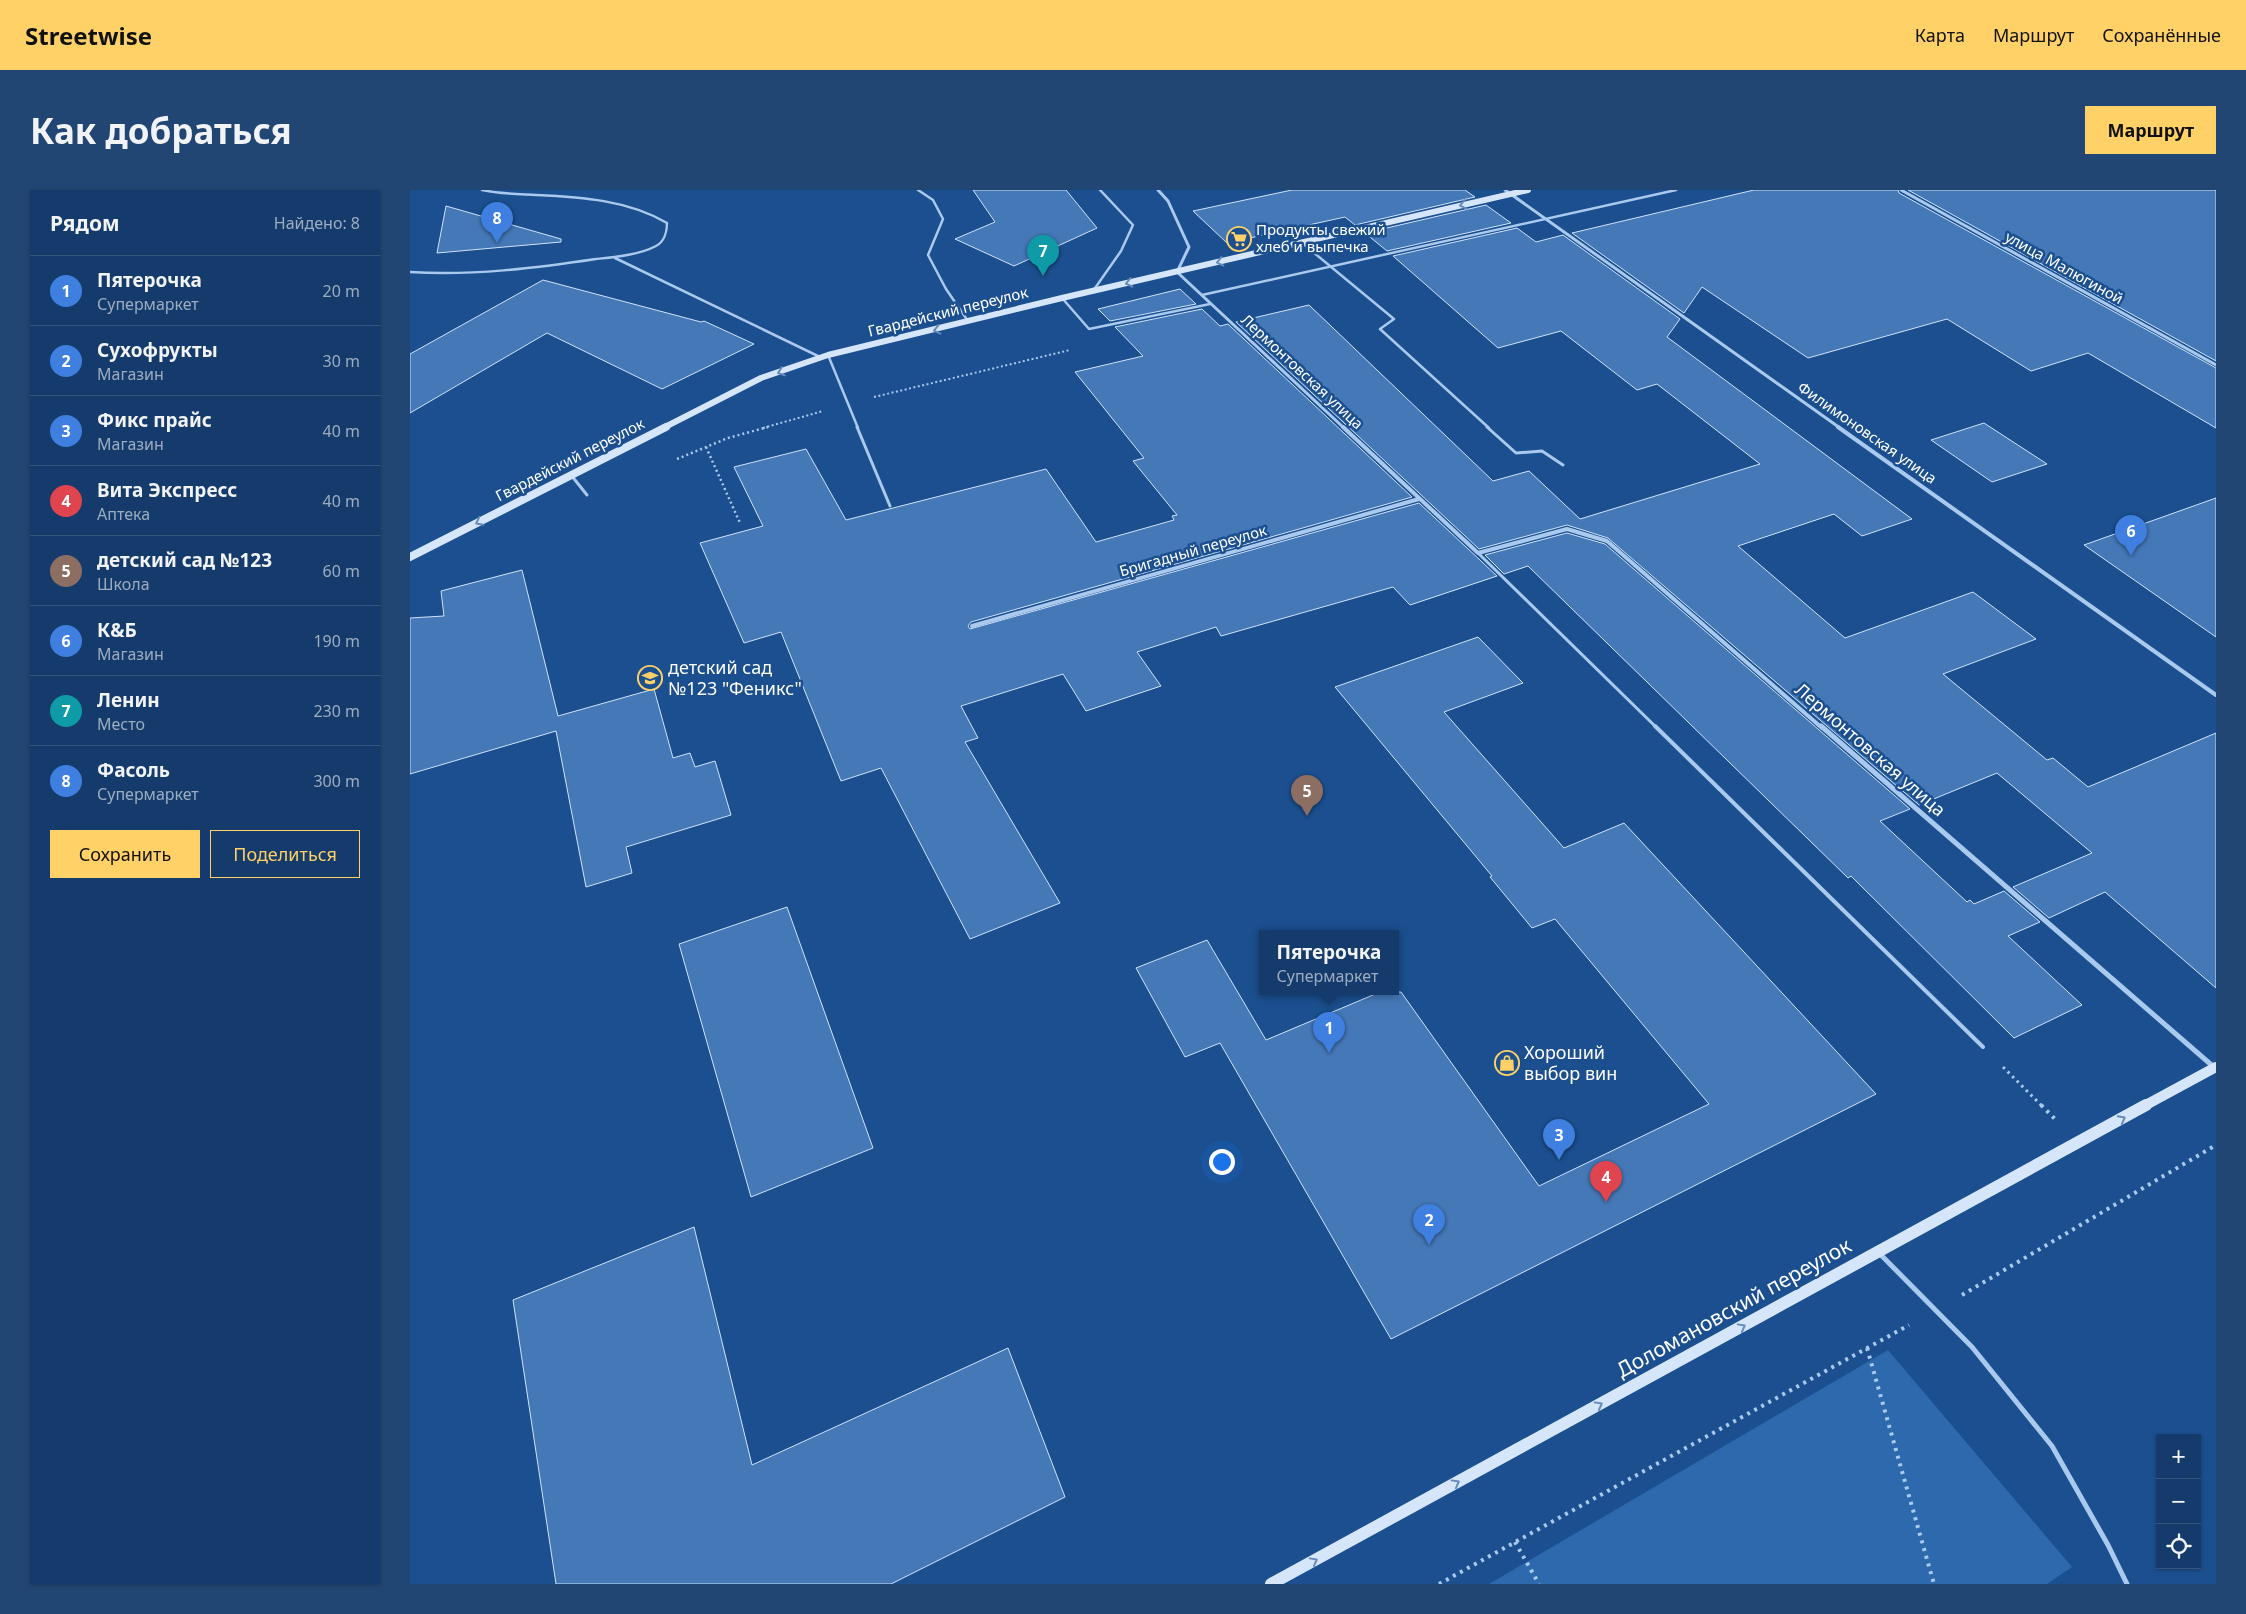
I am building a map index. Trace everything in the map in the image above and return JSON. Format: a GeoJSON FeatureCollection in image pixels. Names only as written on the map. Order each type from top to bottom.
{"type":"FeatureCollection","features":[{"type":"Feature","properties":{"kind":"street"},"geometry":{"type":"LineString","coordinates":[[1158,190],[1168,201],[1189,247],[1177,272]]}},
{"type":"Feature","properties":{"kind":"street","name":"Гвардейский переулок"},"geometry":{"type":"LineString","coordinates":[[410,558],[762,378],[824,357],[1062,298],[1508,192],[1528,190]]}},
{"type":"Feature","properties":{"kind":"street","name":"улица Малюгиной"},"geometry":{"type":"LineString","coordinates":[[1901,190],[2216,365]]}},
{"type":"Feature","properties":{"kind":"street","name":"Филимоновская улица"},"geometry":{"type":"LineString","coordinates":[[1508,192],[2216,695]]}},
{"type":"Feature","properties":{"kind":"street","name":"Лермонтовская улица"},"geometry":{"type":"LineString","coordinates":[[1177,272],[1478,553],[1566,529],[1607,541],[2216,1068]]}},
{"type":"Feature","properties":{"kind":"street","name":"Бригадный переулок"},"geometry":{"type":"LineString","coordinates":[[972,626],[1419,499]]}},
{"type":"Feature","properties":{"kind":"street","name":"Доломановский переулок"},"geometry":{"type":"LineString","coordinates":[[1271,1584],[2216,1068]]}},
{"type":"Feature","properties":{"kind":"lane"},"geometry":{"type":"LineString","coordinates":[[410,272],[452,273],[615,258],[656,247],[665,237],[667,223],[657,215],[644,210],[590,199],[494,193],[482,190]]}},
{"type":"Feature","properties":{"kind":"lane"},"geometry":{"type":"LineString","coordinates":[[918,190],[933,200],[942,219],[928,255],[946,289],[969,322]]}},
{"type":"Feature","properties":{"kind":"lane"},"geometry":{"type":"LineString","coordinates":[[1094,291],[1121,251],[1133,225],[1100,190]]}},
{"type":"Feature","properties":{"kind":"lane"},"geometry":{"type":"LineString","coordinates":[[1202,295],[1676,190]]}},
{"type":"Feature","properties":{"kind":"lane"},"geometry":{"type":"LineString","coordinates":[[1301,242],[1394,319],[1380,329],[1516,454],[1542,451],[1563,465]]}},
{"type":"Feature","properties":{"kind":"lane"},"geometry":{"type":"LineString","coordinates":[[615,258],[824,357],[848,404],[890,506]]}},
{"type":"Feature","properties":{"kind":"lane"},"geometry":{"type":"LineString","coordinates":[[1062,298],[1089,329],[1210,304]]}},
{"type":"Feature","properties":{"kind":"lane"},"geometry":{"type":"LineString","coordinates":[[571,475],[587,495]]}},
{"type":"Feature","properties":{"kind":"lane","name":"Лермонтовская улица"},"geometry":{"type":"LineString","coordinates":[[1478,553],[1983,1047]]}},
{"type":"Feature","properties":{"kind":"lane"},"geometry":{"type":"LineString","coordinates":[[1878,1252],[1972,1347],[2052,1446],[2108,1545],[2127,1584]]}},
{"type":"Feature","properties":{"kind":"path"},"geometry":{"type":"LineString","coordinates":[[669,462],[728,438],[848,404],[1078,348]]}},
{"type":"Feature","properties":{"kind":"path"},"geometry":{"type":"LineString","coordinates":[[706,447],[740,523]]}},
{"type":"Feature","properties":{"kind":"path"},"geometry":{"type":"LineString","coordinates":[[1983,1047],[2079,1142]]}},
{"type":"Feature","properties":{"kind":"path"},"geometry":{"type":"LineString","coordinates":[[1439,1584],[1936,1310],[2216,1145]]}},
{"type":"Feature","properties":{"kind":"path"},"geometry":{"type":"LineString","coordinates":[[1867,1348],[1934,1584]]}},
{"type":"Feature","properties":{"kind":"path"},"geometry":{"type":"LineString","coordinates":[[1515,1542],[1539,1584]]}},
{"type":"Feature","properties":{"kind":"shaded area"},"geometry":{"type":"Polygon","coordinates":[[[1888,1350],[2072,1567],[2047,1584],[1489,1584],[1888,1350]]]}},
{"type":"Feature","properties":{"kind":"building"},"geometry":{"type":"Polygon","coordinates":[[[973,190],[1066,190],[1097,228],[1014,266],[955,239],[995,222],[973,190]]]}},
{"type":"Feature","properties":{"kind":"building"},"geometry":{"type":"Polygon","coordinates":[[[1292,190],[1465,190],[1475,197],[1355,225],[1345,217],[1227,243],[1193,211],[1292,190]]]}},
{"type":"Feature","properties":{"kind":"building"},"geometry":{"type":"Polygon","coordinates":[[[1754,190],[1898,190],[1899,193],[2216,368],[2216,428],[2088,353],[2031,371],[1947,319],[1808,358],[1702,287],[1684,313],[1572,233],[1754,190]]]}},
{"type":"Feature","properties":{"kind":"building"},"geometry":{"type":"Polygon","coordinates":[[[1908,190],[2216,190],[2216,361],[1908,190]]]}},
{"type":"Feature","properties":{"kind":"building"},"geometry":{"type":"Polygon","coordinates":[[[1486,205],[1511,223],[1387,251],[1365,233],[1486,205]]]}},
{"type":"Feature","properties":{"kind":"building"},"geometry":{"type":"Polygon","coordinates":[[[446,206],[561,239],[561,242],[437,253],[446,206]]]}},
{"type":"Feature","properties":{"kind":"building"},"geometry":{"type":"Polygon","coordinates":[[[1517,228],[1536,242],[1563,235],[1680,319],[1667,337],[1912,519],[1862,536],[1834,514],[1738,546],[1845,638],[1973,592],[2036,639],[1943,674],[2047,760],[2053,758],[2088,787],[2216,733],[2216,988],[2105,892],[2049,918],[2013,887],[2092,853],[1997,773],[1919,805],[1608,538],[1567,525],[1479,549],[1236,322],[1309,305],[1493,481],[1529,471],[1580,519],[1760,464],[1657,384],[1637,390],[1561,331],[1498,348],[1393,256],[1517,228]]]}},
{"type":"Feature","properties":{"kind":"building"},"geometry":{"type":"Polygon","coordinates":[[[543,280],[701,322],[704,321],[754,344],[662,389],[547,333],[410,413],[410,354],[543,280]]]}},
{"type":"Feature","properties":{"kind":"building"},"geometry":{"type":"Polygon","coordinates":[[[1180,289],[1196,304],[1110,321],[1098,309],[1180,289]]]}},
{"type":"Feature","properties":{"kind":"building"},"geometry":{"type":"Polygon","coordinates":[[[1202,309],[1220,326],[1228,324],[1412,497],[971,622],[968,626],[970,629],[1419,503],[1497,576],[1410,605],[1393,587],[1221,636],[1216,627],[1137,652],[1161,686],[1086,711],[1063,674],[961,706],[978,738],[965,742],[1060,903],[970,939],[881,768],[841,781],[781,632],[744,643],[700,543],[763,526],[734,467],[806,449],[846,520],[1046,469],[1096,542],[1174,520],[1172,516],[1177,515],[1133,461],[1144,458],[1075,372],[1143,356],[1115,327],[1202,309]]]}},
{"type":"Feature","properties":{"kind":"building"},"geometry":{"type":"Polygon","coordinates":[[[1984,423],[2047,464],[1992,482],[1931,440],[1984,423]]]}},
{"type":"Feature","properties":{"kind":"building"},"geometry":{"type":"Polygon","coordinates":[[[2216,498],[2216,637],[2084,545],[2216,498]]]}},
{"type":"Feature","properties":{"kind":"building"},"geometry":{"type":"Polygon","coordinates":[[[1567,533],[1605,544],[1910,809],[1880,821],[1967,902],[1970,900],[1974,904],[2004,891],[2040,922],[2008,936],[2082,1005],[2014,1038],[1851,876],[1848,878],[1528,566],[1504,574],[1485,555],[1567,533]]]}},
{"type":"Feature","properties":{"kind":"building"},"geometry":{"type":"Polygon","coordinates":[[[522,570],[558,716],[654,689],[673,758],[690,753],[695,767],[715,761],[731,815],[626,847],[632,873],[586,887],[556,731],[410,774],[410,618],[444,616],[441,591],[522,570]]]}},
{"type":"Feature","properties":{"kind":"building"},"geometry":{"type":"Polygon","coordinates":[[[1478,637],[1523,683],[1444,712],[1564,848],[1624,823],[1876,1094],[1391,1339],[1220,1043],[1185,1057],[1136,968],[1207,940],[1266,1040],[1373,995],[1399,995],[1399,992],[1401,992],[1539,1186],[1709,1104],[1555,919],[1532,928],[1490,877],[1492,876],[1335,687],[1478,637]]]}},
{"type":"Feature","properties":{"kind":"building"},"geometry":{"type":"Polygon","coordinates":[[[787,907],[873,1148],[751,1197],[679,944],[787,907]]]}},
{"type":"Feature","properties":{"kind":"building"},"geometry":{"type":"Polygon","coordinates":[[[694,1227],[752,1465],[1008,1348],[1065,1497],[891,1584],[556,1584],[513,1300],[694,1227]]]}},
{"type":"Feature","properties":{"kind":"place","name":"Продукты свежий хлеб и выпечка"},"geometry":{"type":"Point","coordinates":[1239,239]}},
{"type":"Feature","properties":{"kind":"place","name":"Фасоль"},"geometry":{"type":"Point","coordinates":[497,243]}},
{"type":"Feature","properties":{"kind":"place","name":"Ленин"},"geometry":{"type":"Point","coordinates":[1043,276]}},
{"type":"Feature","properties":{"kind":"place","name":"К&Б"},"geometry":{"type":"Point","coordinates":[2131,556]}},
{"type":"Feature","properties":{"kind":"place","name":"детский сад №123 \"Феникс\""},"geometry":{"type":"Point","coordinates":[650,678]}},
{"type":"Feature","properties":{"kind":"place","name":"детский сад №123"},"geometry":{"type":"Point","coordinates":[1307,816]}},
{"type":"Feature","properties":{"kind":"place","name":"Пятерочка"},"geometry":{"type":"Point","coordinates":[1329,1053]}},
{"type":"Feature","properties":{"kind":"place","name":"Хороший выбор вин"},"geometry":{"type":"Point","coordinates":[1507,1063]}},
{"type":"Feature","properties":{"kind":"place","name":"Фикс прайс"},"geometry":{"type":"Point","coordinates":[1559,1160]}},
{"type":"Feature","properties":{"kind":"place","name":"Вита Экспресс"},"geometry":{"type":"Point","coordinates":[1606,1202]}},
{"type":"Feature","properties":{"kind":"place","name":"Сухофрукты"},"geometry":{"type":"Point","coordinates":[1429,1245]}}]}
